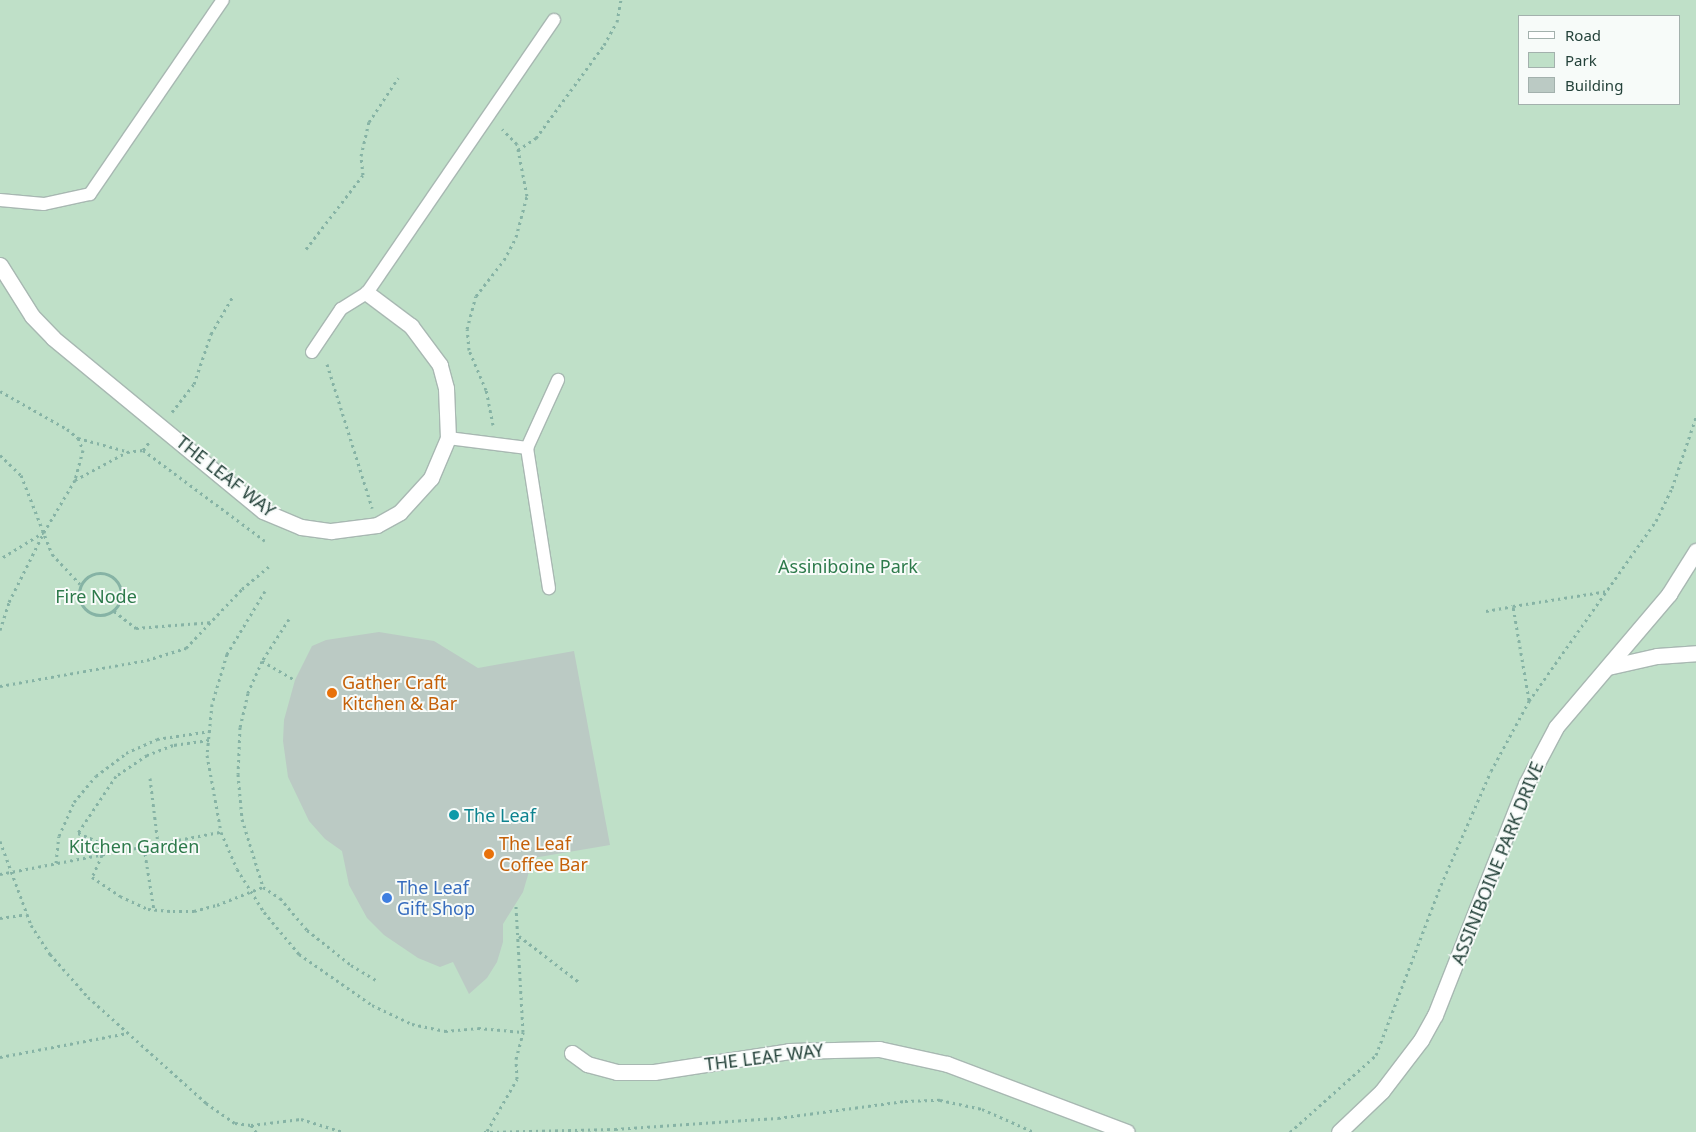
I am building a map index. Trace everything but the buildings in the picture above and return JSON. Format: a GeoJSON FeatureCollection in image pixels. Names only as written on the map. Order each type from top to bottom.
{"type":"FeatureCollection","features":[{"type":"Feature","properties":{"kind":"street","name":"THE LEAF WAY"},"geometry":{"type":"LineString","coordinates":[[0,265],[32,316],[53,338],[161,424],[263,511],[285,522],[331,531],[377,525],[400,512],[418,494],[442,458],[448,438],[446,388],[440,365],[411,326],[367,293]]}},
{"type":"Feature","properties":{"kind":"street","name":"ASSINIBOINE PARK DRIVE"},"geometry":{"type":"LineString","coordinates":[[1339,1132],[1382,1091],[1421,1040],[1448,986],[1540,753],[1576,701],[1608,668],[1669,594],[1696,552]]}},
{"type":"Feature","properties":{"kind":"street"},"geometry":{"type":"LineString","coordinates":[[1608,668],[1657,656],[1696,653]]}},
{"type":"Feature","properties":{"kind":"street","name":"THE LEAF WAY"},"geometry":{"type":"LineString","coordinates":[[572,1053],[605,1071],[654,1072],[788,1051],[880,1049],[947,1064],[1127,1132]]}},
{"type":"Feature","properties":{"kind":"lane"},"geometry":{"type":"LineString","coordinates":[[0,200],[44,204],[90,194],[223,0]]}},
{"type":"Feature","properties":{"kind":"lane"},"geometry":{"type":"LineString","coordinates":[[315,347],[341,309],[367,293],[491,109],[554,20]]}},
{"type":"Feature","properties":{"kind":"lane"},"geometry":{"type":"LineString","coordinates":[[549,588],[527,448],[558,380]]}},
{"type":"Feature","properties":{"kind":"lane"},"geometry":{"type":"LineString","coordinates":[[448,438],[527,448]]}},
{"type":"Feature","properties":{"kind":"path"},"geometry":{"type":"LineString","coordinates":[[518,150],[536,138],[604,45],[617,22],[621,0]]}},
{"type":"Feature","properties":{"kind":"path"},"geometry":{"type":"LineString","coordinates":[[306,249],[363,175],[362,156],[369,122],[398,78]]}},
{"type":"Feature","properties":{"kind":"path"},"geometry":{"type":"LineString","coordinates":[[491,109],[518,150],[527,196],[516,237],[504,260],[476,296],[467,329],[468,350],[493,412],[493,444]]}},
{"type":"Feature","properties":{"kind":"path"},"geometry":{"type":"LineString","coordinates":[[143,450],[161,424],[194,384],[211,334],[233,296]]}},
{"type":"Feature","properties":{"kind":"path"},"geometry":{"type":"LineString","coordinates":[[315,347],[344,411],[377,525]]}},
{"type":"Feature","properties":{"kind":"path"},"geometry":{"type":"LineString","coordinates":[[0,391],[78,438],[127,452]]}},
{"type":"Feature","properties":{"kind":"path"},"geometry":{"type":"LineString","coordinates":[[1290,1132],[1376,1054],[1441,886],[1491,771],[1529,701],[1656,521],[1672,488],[1696,416]]}},
{"type":"Feature","properties":{"kind":"path"},"geometry":{"type":"LineString","coordinates":[[0,630],[9,602],[44,532],[75,480],[83,450],[78,438]]}},
{"type":"Feature","properties":{"kind":"path"},"geometry":{"type":"LineString","coordinates":[[75,480],[127,452],[143,450],[265,541]]}},
{"type":"Feature","properties":{"kind":"path"},"geometry":{"type":"LineString","coordinates":[[0,455],[21,475],[52,554],[80,584]]}},
{"type":"Feature","properties":{"kind":"path"},"geometry":{"type":"LineString","coordinates":[[0,559],[44,532]]}},
{"type":"Feature","properties":{"kind":"path"},"geometry":{"type":"LineString","coordinates":[[0,686],[168,655],[186,648],[214,622],[242,589],[271,565]]}},
{"type":"Feature","properties":{"kind":"path"},"geometry":{"type":"LineString","coordinates":[[114,611],[121,598],[120,586],[113,576],[101,572],[89,575],[80,584],[78,596],[82,607],[92,614],[114,611],[136,628],[214,622]]}},
{"type":"Feature","properties":{"kind":"path"},"geometry":{"type":"LineString","coordinates":[[265,591],[227,654],[212,704],[207,755],[221,832],[237,870],[251,892],[299,954],[372,1005],[412,1024],[445,1031],[478,1028],[523,1032]]}},
{"type":"Feature","properties":{"kind":"path"},"geometry":{"type":"LineString","coordinates":[[1486,611],[1608,591]]}},
{"type":"Feature","properties":{"kind":"path"},"geometry":{"type":"LineString","coordinates":[[1513,606],[1529,701]]}},
{"type":"Feature","properties":{"kind":"path"},"geometry":{"type":"LineString","coordinates":[[289,619],[262,661],[248,693],[240,727],[238,774],[242,819],[263,887],[280,898],[307,930],[351,965],[376,980]]}},
{"type":"Feature","properties":{"kind":"path"},"geometry":{"type":"LineString","coordinates":[[262,661],[295,680]]}},
{"type":"Feature","properties":{"kind":"path"},"geometry":{"type":"LineString","coordinates":[[56,863],[58,836],[70,810],[96,776],[126,752],[157,739],[210,731]]}},
{"type":"Feature","properties":{"kind":"path"},"geometry":{"type":"LineString","coordinates":[[209,740],[173,745],[147,755],[116,776],[78,833],[97,842],[102,855],[92,877],[120,896],[154,910],[194,911],[263,887]]}},
{"type":"Feature","properties":{"kind":"path"},"geometry":{"type":"LineString","coordinates":[[150,778],[158,844]]}},
{"type":"Feature","properties":{"kind":"path"},"geometry":{"type":"LineString","coordinates":[[0,874],[221,832]]}},
{"type":"Feature","properties":{"kind":"path"},"geometry":{"type":"LineString","coordinates":[[0,841],[9,872],[27,914],[50,954],[88,997],[128,1033],[143,1043],[206,1102],[235,1123],[251,1125],[302,1119],[343,1132]]}},
{"type":"Feature","properties":{"kind":"path"},"geometry":{"type":"LineString","coordinates":[[144,847],[154,910]]}},
{"type":"Feature","properties":{"kind":"path"},"geometry":{"type":"LineString","coordinates":[[485,1132],[517,1079],[516,1059],[523,1032],[516,905]]}},
{"type":"Feature","properties":{"kind":"path"},"geometry":{"type":"LineString","coordinates":[[0,918],[27,914]]}},
{"type":"Feature","properties":{"kind":"path"},"geometry":{"type":"LineString","coordinates":[[518,935],[579,982]]}},
{"type":"Feature","properties":{"kind":"path"},"geometry":{"type":"LineString","coordinates":[[0,1057],[128,1033]]}},
{"type":"Feature","properties":{"kind":"path"},"geometry":{"type":"LineString","coordinates":[[485,1132],[615,1130],[778,1118],[905,1101],[940,1100],[982,1109],[1034,1132]]}},
{"type":"Feature","properties":{"kind":"path"},"geometry":{"type":"LineString","coordinates":[[251,1125],[256,1132]]}},
{"type":"Feature","properties":{"kind":"green space","name":"Assiniboine Park"},"geometry":{"type":"Polygon","coordinates":[[[0,0],[1696,0],[1696,1132],[0,1132],[0,0]]]}},
{"type":"Feature","properties":{"kind":"place","name":"Gather Craft Kitchen & Bar"},"geometry":{"type":"Point","coordinates":[332,693]}},
{"type":"Feature","properties":{"kind":"place","name":"The Leaf"},"geometry":{"type":"Point","coordinates":[454,815]}},
{"type":"Feature","properties":{"kind":"place","name":"The Leaf Coffee Bar"},"geometry":{"type":"Point","coordinates":[489,854]}},
{"type":"Feature","properties":{"kind":"place","name":"The Leaf Gift Shop"},"geometry":{"type":"Point","coordinates":[387,898]}},
{"type":"Feature","properties":{"kind":"park label","name":"Fire Node"},"geometry":{"type":"Point","coordinates":[96,596]}},
{"type":"Feature","properties":{"kind":"park label","name":"Kitchen Garden"},"geometry":{"type":"Point","coordinates":[134,846]}}]}
